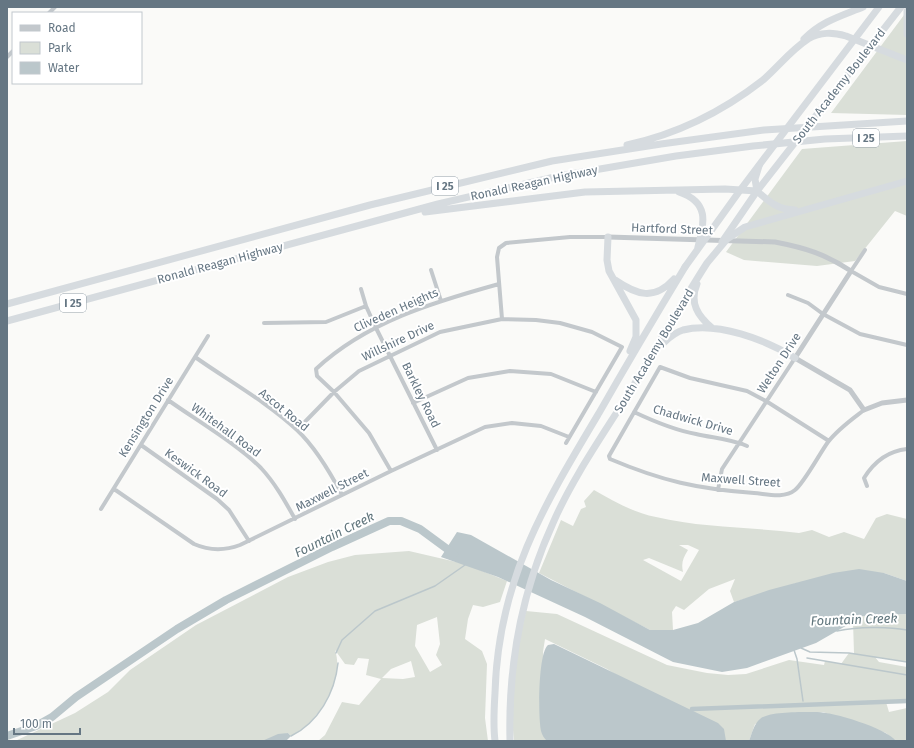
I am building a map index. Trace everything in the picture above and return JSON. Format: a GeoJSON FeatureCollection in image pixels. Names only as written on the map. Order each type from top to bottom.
{"type":"FeatureCollection","features":[{"type":"Feature","properties":{"kind":"highway"},"geometry":{"type":"LineString","coordinates":[[584,156],[652,139],[707,116],[746,93],[820,25],[843,13],[863,7]]}},
{"type":"Feature","properties":{"kind":"highway","name":"South Academy Boulevard"},"geometry":{"type":"LineString","coordinates":[[495,741],[495,676],[507,608],[520,562],[538,521],[560,478],[698,247],[879,7]]}},
{"type":"Feature","properties":{"kind":"highway","name":"South Academy Boulevard"},"geometry":{"type":"LineString","coordinates":[[510,741],[511,690],[522,609],[532,575],[553,522],[572,486],[707,263],[757,191],[902,7]]}},
{"type":"Feature","properties":{"kind":"highway"},"geometry":{"type":"LineString","coordinates":[[907,11],[907,34]]}},
{"type":"Feature","properties":{"kind":"highway"},"geometry":{"type":"LineString","coordinates":[[795,49],[822,33],[836,33],[907,60]]}},
{"type":"Feature","properties":{"kind":"highway","name":"Ronald Reagan Highway"},"geometry":{"type":"LineString","coordinates":[[7,304],[434,189],[552,161],[764,130],[836,124],[907,121]]}},
{"type":"Feature","properties":{"kind":"highway","name":"Ronald Reagan Highway"},"geometry":{"type":"LineString","coordinates":[[7,321],[438,204],[559,176],[676,156],[754,146],[826,140],[907,136]]}},
{"type":"Feature","properties":{"kind":"highway"},"geometry":{"type":"LineString","coordinates":[[757,191],[755,179],[759,166]]}},
{"type":"Feature","properties":{"kind":"highway"},"geometry":{"type":"LineString","coordinates":[[718,248],[737,231],[745,227],[907,181]]}},
{"type":"Feature","properties":{"kind":"highway"},"geometry":{"type":"LineString","coordinates":[[408,213],[585,192],[741,189],[757,191],[777,207],[787,210],[802,210]]}},
{"type":"Feature","properties":{"kind":"highway"},"geometry":{"type":"LineString","coordinates":[[675,190],[688,195],[701,208],[704,218],[704,227],[698,247]]}},
{"type":"Feature","properties":{"kind":"highway"},"geometry":{"type":"LineString","coordinates":[[608,237],[607,260],[609,271],[632,310],[638,328],[621,374]]}},
{"type":"Feature","properties":{"kind":"highway"},"geometry":{"type":"LineString","coordinates":[[707,263],[695,289],[693,302],[701,318],[712,328]]}},
{"type":"Feature","properties":{"kind":"highway"},"geometry":{"type":"LineString","coordinates":[[614,279],[636,292],[650,293],[663,289],[685,267]]}},
{"type":"Feature","properties":{"kind":"highway"},"geometry":{"type":"LineString","coordinates":[[648,362],[670,337],[682,330],[712,328],[762,340],[795,358]]}},
{"type":"Feature","properties":{"kind":"street","name":"Hartford Street"},"geometry":{"type":"LineString","coordinates":[[502,319],[497,257],[499,248],[506,243],[570,237],[775,242],[801,247],[829,257],[879,287],[907,294]]}},
{"type":"Feature","properties":{"kind":"street","name":"Welton Drive"},"geometry":{"type":"LineString","coordinates":[[718,490],[722,469],[865,250]]}},
{"type":"Feature","properties":{"kind":"street"},"geometry":{"type":"LineString","coordinates":[[431,270],[440,301]]}},
{"type":"Feature","properties":{"kind":"street","name":"Cliveden Heights"},"geometry":{"type":"LineString","coordinates":[[391,471],[369,434],[334,392],[316,376],[316,369],[334,353],[376,328],[440,301],[499,284]]}},
{"type":"Feature","properties":{"kind":"street","name":"Barkley Road"},"geometry":{"type":"LineString","coordinates":[[361,289],[366,306],[376,328],[437,450]]}},
{"type":"Feature","properties":{"kind":"street"},"geometry":{"type":"LineString","coordinates":[[788,295],[808,303],[823,314],[860,334],[907,345]]}},
{"type":"Feature","properties":{"kind":"street"},"geometry":{"type":"LineString","coordinates":[[264,324],[326,322],[366,306]]}},
{"type":"Feature","properties":{"kind":"street","name":"Willshire Drive"},"geometry":{"type":"LineString","coordinates":[[297,430],[334,392],[359,371],[440,332],[502,319],[536,320],[560,323],[592,332],[622,347],[596,392]]}},
{"type":"Feature","properties":{"kind":"street","name":"Kensington Drive"},"geometry":{"type":"LineString","coordinates":[[101,509],[208,336]]}},
{"type":"Feature","properties":{"kind":"street","name":"Ascot Road"},"geometry":{"type":"LineString","coordinates":[[195,357],[275,412],[297,430],[314,450],[332,476],[342,495]]}},
{"type":"Feature","properties":{"kind":"street"},"geometry":{"type":"LineString","coordinates":[[795,358],[850,390],[864,410]]}},
{"type":"Feature","properties":{"kind":"street"},"geometry":{"type":"LineString","coordinates":[[634,412],[660,367],[690,378],[747,391],[766,401],[828,441]]}},
{"type":"Feature","properties":{"kind":"street"},"geometry":{"type":"LineString","coordinates":[[413,403],[468,378],[510,371],[551,374],[596,392],[566,443]]}},
{"type":"Feature","properties":{"kind":"street","name":"Whitehall Road"},"geometry":{"type":"LineString","coordinates":[[168,400],[245,454],[260,467],[283,496],[295,519]]}},
{"type":"Feature","properties":{"kind":"street","name":"Maxwell Street"},"geometry":{"type":"LineString","coordinates":[[634,412],[608,456],[610,459],[646,474],[677,483],[718,490],[781,495],[796,489],[828,441],[840,428],[864,410],[882,403],[907,400]]}},
{"type":"Feature","properties":{"kind":"street","name":"Chadwick Drive"},"geometry":{"type":"LineString","coordinates":[[634,412],[667,426],[747,446]]}},
{"type":"Feature","properties":{"kind":"street","name":"Maxwell Street"},"geometry":{"type":"LineString","coordinates":[[114,489],[200,547],[219,550],[232,548],[249,541],[391,471],[485,428],[512,423],[541,426],[569,437]]}},
{"type":"Feature","properties":{"kind":"street","name":"Keswick Road"},"geometry":{"type":"LineString","coordinates":[[140,445],[217,499],[229,510],[249,541]]}},
{"type":"Feature","properties":{"kind":"street"},"geometry":{"type":"LineString","coordinates":[[867,486],[864,478],[872,466],[882,458],[899,450],[907,449]]}},
{"type":"Feature","properties":{"kind":"green space"},"geometry":{"type":"Polygon","coordinates":[[[907,11],[907,115],[831,113],[907,11]]]}},
{"type":"Feature","properties":{"kind":"green space"},"geometry":{"type":"Polygon","coordinates":[[[907,141],[907,216],[895,211],[855,261],[817,266],[744,260],[726,252],[802,149],[907,141]]]}},
{"type":"Feature","properties":{"kind":"green space"},"geometry":{"type":"Polygon","coordinates":[[[594,490],[632,510],[673,521],[799,533],[812,530],[829,537],[844,532],[864,539],[876,518],[887,514],[907,519],[907,581],[884,573],[797,583],[734,602],[730,591],[735,579],[709,589],[684,610],[676,606],[672,612],[673,630],[650,630],[539,573],[561,520],[573,526],[581,509],[586,507],[584,501],[594,490]],[[679,545],[688,550],[683,561],[683,572],[649,558],[643,560],[681,581],[699,550],[688,545],[679,545]]]}},
{"type":"Feature","properties":{"kind":"green space"},"geometry":{"type":"Polygon","coordinates":[[[409,551],[465,564],[507,581],[500,602],[483,607],[473,605],[468,619],[465,639],[482,651],[487,664],[485,718],[488,741],[318,741],[325,735],[342,702],[359,705],[381,679],[366,675],[369,659],[358,658],[354,665],[345,664],[335,650],[337,669],[328,697],[323,706],[309,723],[291,736],[288,733],[268,741],[15,741],[75,713],[108,692],[130,670],[196,625],[288,577],[328,562],[355,555],[409,551]],[[437,617],[417,625],[415,646],[430,672],[442,665],[436,655],[440,644],[437,617]],[[411,661],[391,669],[382,678],[403,679],[415,677],[411,661]]]}},
{"type":"Feature","properties":{"kind":"green space"},"geometry":{"type":"Polygon","coordinates":[[[526,611],[557,614],[667,665],[707,673],[728,675],[746,674],[789,660],[824,665],[825,661],[841,664],[849,653],[854,653],[853,622],[863,616],[907,614],[907,662],[875,657],[879,662],[907,667],[907,701],[886,702],[889,712],[907,708],[907,741],[895,741],[886,733],[823,712],[755,724],[749,741],[725,741],[607,669],[545,639],[543,652],[548,741],[514,741],[512,708],[514,676],[526,611]]]}},
{"type":"Feature","properties":{"kind":"water"},"geometry":{"type":"Polygon","coordinates":[[[457,532],[471,535],[551,580],[600,603],[650,630],[673,630],[698,623],[734,602],[769,590],[833,573],[859,569],[884,573],[907,581],[907,614],[863,616],[816,643],[747,668],[722,672],[673,662],[585,617],[498,577],[441,557],[457,532]]]}},
{"type":"Feature","properties":{"kind":"water"},"geometry":{"type":"Polygon","coordinates":[[[554,644],[718,723],[724,729],[726,741],[547,741],[542,734],[540,724],[539,700],[541,672],[545,650],[548,645],[554,644]]]}},
{"type":"Feature","properties":{"kind":"water"},"geometry":{"type":"Polygon","coordinates":[[[787,712],[817,712],[835,715],[871,726],[882,731],[896,741],[749,741],[756,723],[764,716],[787,712]]]}},
{"type":"Feature","properties":{"kind":"water"},"geometry":{"type":"Polygon","coordinates":[[[288,733],[291,736],[287,740],[262,741],[278,734],[288,733]]]}},
{"type":"Feature","properties":{"kind":"waterway","name":"Fountain Creek"},"geometry":{"type":"LineString","coordinates":[[7,736],[36,726],[52,717],[76,697],[177,629],[226,600],[332,547],[389,521],[401,521],[420,529],[454,554]]}},
{"type":"Feature","properties":{"kind":"waterway"},"geometry":{"type":"LineString","coordinates":[[336,653],[342,640],[375,611],[435,586],[465,565]]}},
{"type":"Feature","properties":{"kind":"waterway","name":"Fountain Creek"},"geometry":{"type":"LineString","coordinates":[[837,631],[872,628],[907,630]]}},
{"type":"Feature","properties":{"kind":"waterway"},"geometry":{"type":"LineString","coordinates":[[801,648],[810,652],[849,653],[907,662]]}},
{"type":"Feature","properties":{"kind":"waterway"},"geometry":{"type":"LineString","coordinates":[[794,650],[797,659],[803,701]]}},
{"type":"Feature","properties":{"kind":"waterway"},"geometry":{"type":"LineString","coordinates":[[807,658],[907,675]]}},
{"type":"Feature","properties":{"kind":"waterway"},"geometry":{"type":"LineString","coordinates":[[291,736],[309,723],[324,706],[333,685],[338,663]]}},
{"type":"Feature","properties":{"kind":"waterway"},"geometry":{"type":"LineString","coordinates":[[692,709],[907,701]]}}]}
